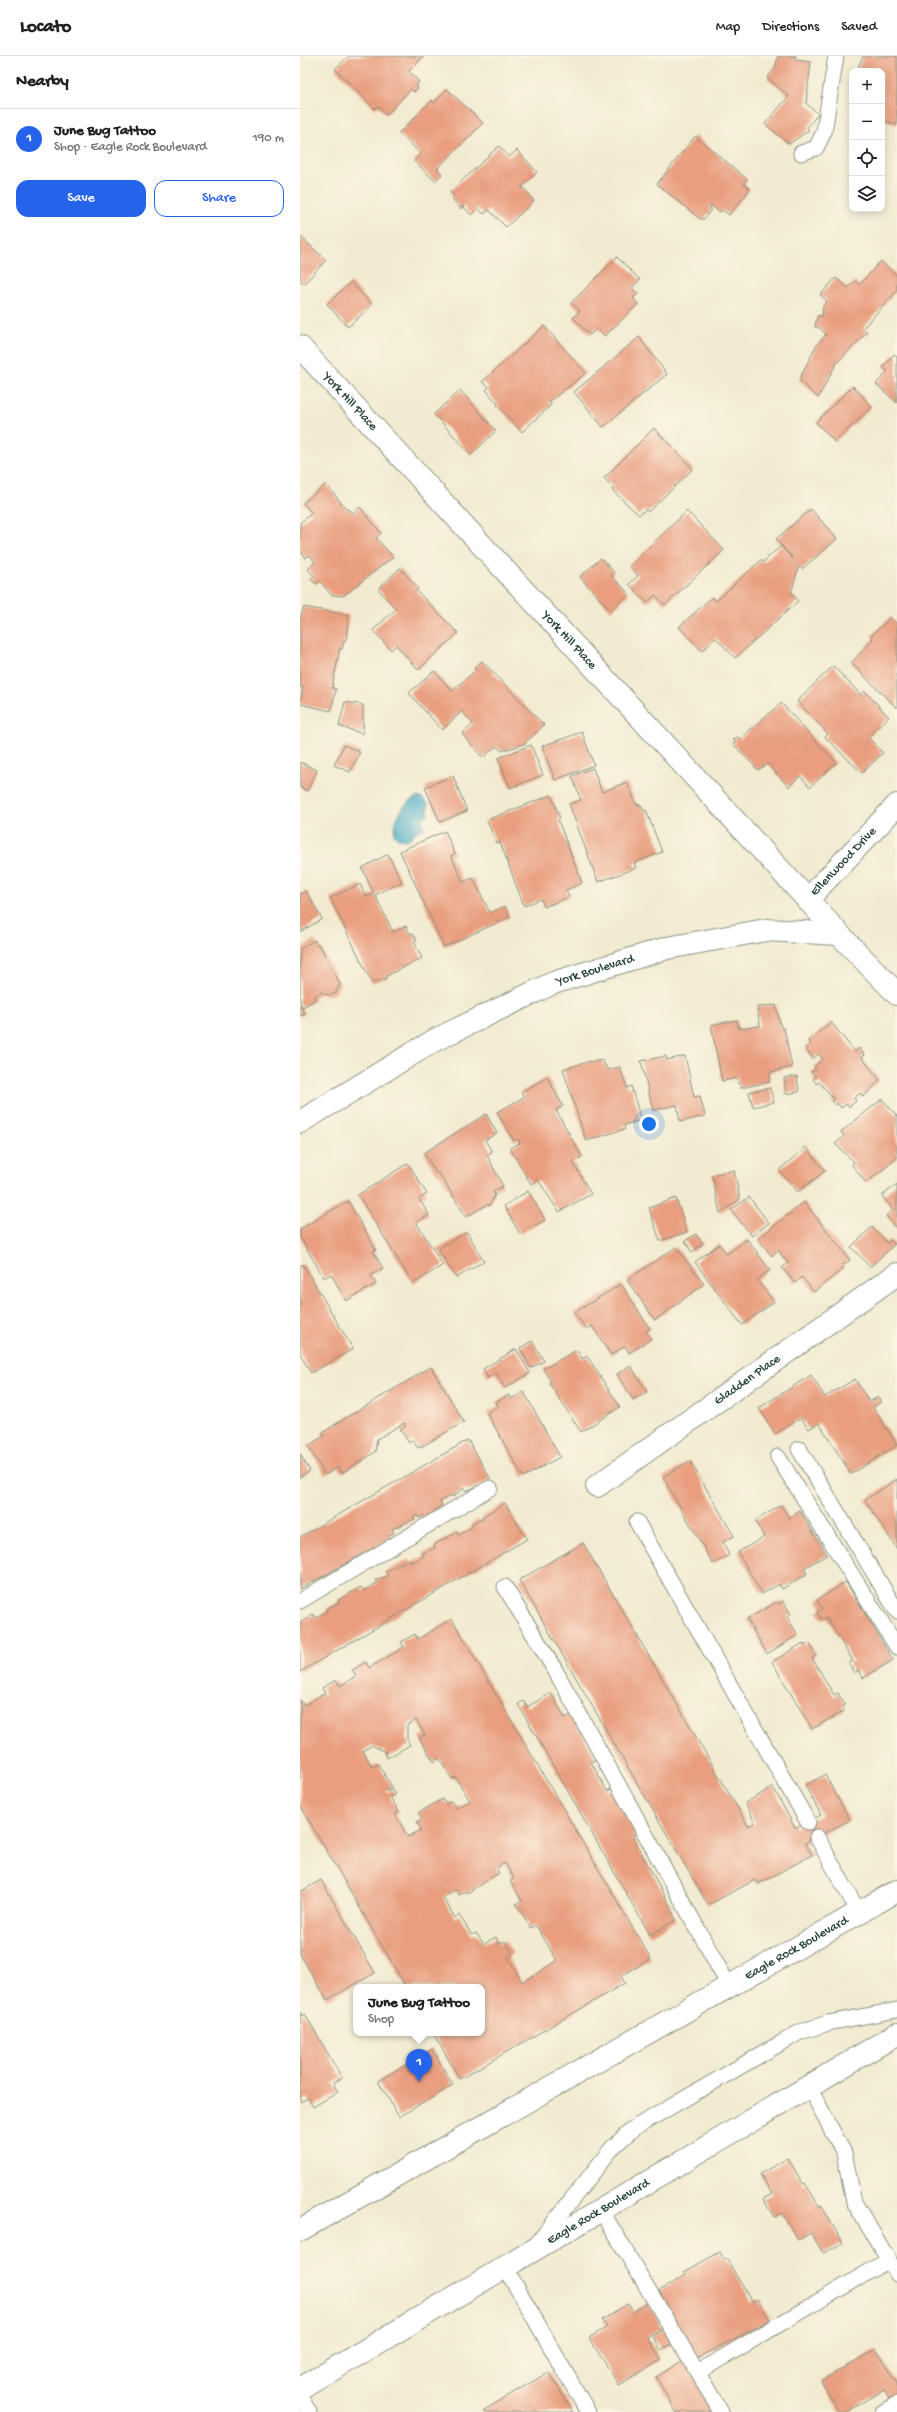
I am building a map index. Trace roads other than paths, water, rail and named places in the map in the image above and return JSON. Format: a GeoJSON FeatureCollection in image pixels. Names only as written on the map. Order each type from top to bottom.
{"type":"FeatureCollection","features":[{"type":"Feature","properties":{"kind":"street","name":"York Hill Place"},"geometry":{"type":"LineString","coordinates":[[300,347],[839,934]]}},
{"type":"Feature","properties":{"kind":"street","name":"Ellenwood Drive"},"geometry":{"type":"LineString","coordinates":[[807,900],[897,805]]}},
{"type":"Feature","properties":{"kind":"street","name":"York Boulevard"},"geometry":{"type":"LineString","coordinates":[[300,1122],[435,1040],[553,983],[667,948],[766,930],[839,934]]}},
{"type":"Feature","properties":{"kind":"street"},"geometry":{"type":"LineString","coordinates":[[839,934],[897,994]]}},
{"type":"Feature","properties":{"kind":"street","name":"Gladden Place"},"geometry":{"type":"LineString","coordinates":[[597,1486],[897,1274]]}},
{"type":"Feature","properties":{"kind":"street","name":"Eagle Rock Boulevard"},"geometry":{"type":"LineString","coordinates":[[300,2230],[897,1891]]}},
{"type":"Feature","properties":{"kind":"street","name":"Eagle Rock Boulevard"},"geometry":{"type":"LineString","coordinates":[[300,2389],[897,2034]]}},
{"type":"Feature","properties":{"kind":"lane"},"geometry":{"type":"LineString","coordinates":[[801,153],[816,148],[824,132],[836,56]]}},
{"type":"Feature","properties":{"kind":"lane"},"geometry":{"type":"LineString","coordinates":[[798,1449],[897,1611]]}},
{"type":"Feature","properties":{"kind":"lane"},"geometry":{"type":"LineString","coordinates":[[778,1457],[897,1647]]}},
{"type":"Feature","properties":{"kind":"lane"},"geometry":{"type":"LineString","coordinates":[[300,1601],[490,1488]]}},
{"type":"Feature","properties":{"kind":"lane"},"geometry":{"type":"LineString","coordinates":[[637,1522],[808,1822]]}},
{"type":"Feature","properties":{"kind":"lane"},"geometry":{"type":"LineString","coordinates":[[505,1587],[555,1670],[729,1986]]}},
{"type":"Feature","properties":{"kind":"lane"},"geometry":{"type":"LineString","coordinates":[[816,1837],[859,1913]]}},
{"type":"Feature","properties":{"kind":"lane"},"geometry":{"type":"LineString","coordinates":[[529,2253],[613,2147],[634,2128],[800,2032],[828,2023],[897,2010]]}},
{"type":"Feature","properties":{"kind":"lane"},"geometry":{"type":"LineString","coordinates":[[809,2087],[844,2152],[854,2202],[897,2274]]}},
{"type":"Feature","properties":{"kind":"lane"},"geometry":{"type":"LineString","coordinates":[[601,2210],[721,2412]]}},
{"type":"Feature","properties":{"kind":"lane"},"geometry":{"type":"LineString","coordinates":[[698,2372],[888,2260]]}},
{"type":"Feature","properties":{"kind":"lane"},"geometry":{"type":"LineString","coordinates":[[505,2267],[588,2412]]}},
{"type":"Feature","properties":{"kind":"lane"},"geometry":{"type":"LineString","coordinates":[[300,2397],[309,2412]]}},
{"type":"Feature","properties":{"kind":"lane"},"geometry":{"type":"LineString","coordinates":[[883,2412],[897,2404]]}},
{"type":"Feature","properties":{"kind":"water"},"geometry":{"type":"Polygon","coordinates":[[[416,797],[422,798],[428,803],[428,814],[422,819],[425,828],[415,832],[411,838],[406,840],[400,839],[394,835],[395,823],[403,808],[416,797]]]}},
{"type":"Feature","properties":{"kind":"place","name":"June Bug Tattoo"},"geometry":{"type":"Point","coordinates":[419,2082]}}]}
